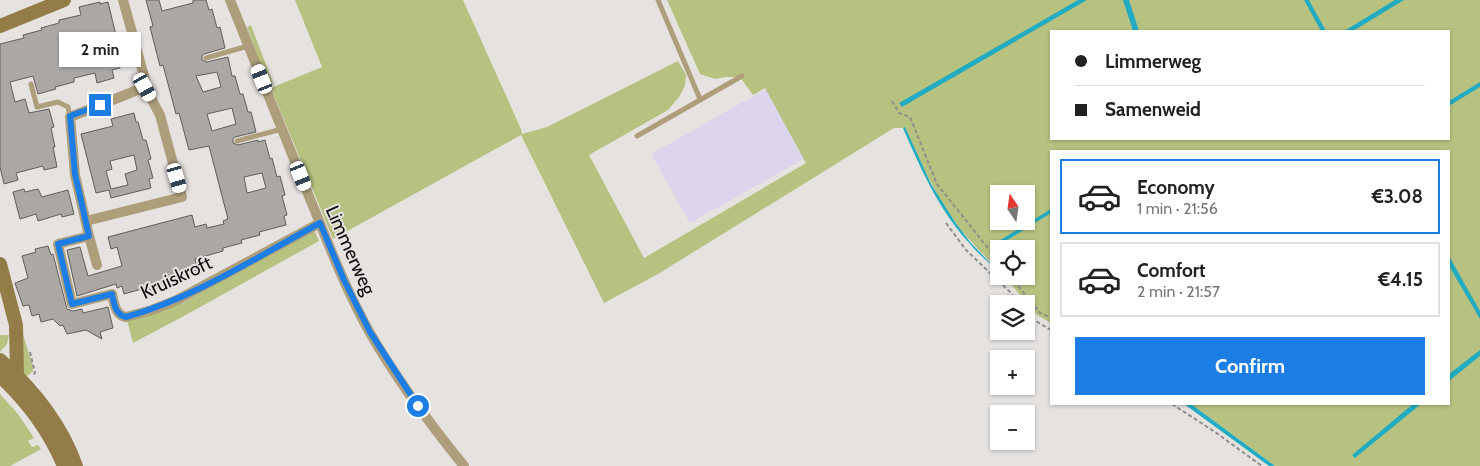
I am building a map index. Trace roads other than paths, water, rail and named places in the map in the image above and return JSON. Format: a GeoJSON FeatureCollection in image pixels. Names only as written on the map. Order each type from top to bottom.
{"type":"FeatureCollection","features":[{"type":"Feature","properties":{"kind":"main road"},"geometry":{"type":"LineString","coordinates":[[0,26],[64,0]]}},
{"type":"Feature","properties":{"kind":"main road"},"geometry":{"type":"LineString","coordinates":[[0,264],[16,325],[17,376]]}},
{"type":"Feature","properties":{"kind":"main road"},"geometry":{"type":"LineString","coordinates":[[0,360],[17,376],[48,412],[69,449],[76,466]]}},
{"type":"Feature","properties":{"kind":"main road"},"geometry":{"type":"LineString","coordinates":[[0,376],[43,426],[64,466]]}},
{"type":"Feature","properties":{"kind":"street"},"geometry":{"type":"LineString","coordinates":[[86,221],[182,196],[160,115],[145,87],[144,76],[123,0]]}},
{"type":"Feature","properties":{"kind":"street","name":"Limmerweg"},"geometry":{"type":"LineString","coordinates":[[230,0],[344,280],[370,332],[407,390],[464,466]]}},
{"type":"Feature","properties":{"kind":"street"},"geometry":{"type":"LineString","coordinates":[[97,265],[75,174],[70,116],[145,87]]}},
{"type":"Feature","properties":{"kind":"street","name":"Kruiskroft"},"geometry":{"type":"LineString","coordinates":[[89,236],[58,244],[72,304],[112,294],[117,312],[126,317],[152,310],[177,300],[320,223]]}},
{"type":"Feature","properties":{"kind":"lane"},"geometry":{"type":"LineString","coordinates":[[658,0],[700,99]]}},
{"type":"Feature","properties":{"kind":"lane"},"geometry":{"type":"LineString","coordinates":[[206,58],[248,46]]}},
{"type":"Feature","properties":{"kind":"lane"},"geometry":{"type":"LineString","coordinates":[[637,136],[742,76]]}},
{"type":"Feature","properties":{"kind":"lane"},"geometry":{"type":"LineString","coordinates":[[31,84],[37,107],[58,102],[68,107],[70,116]]}},
{"type":"Feature","properties":{"kind":"lane"},"geometry":{"type":"LineString","coordinates":[[237,141],[282,129]]}},
{"type":"Feature","properties":{"kind":"water"},"geometry":{"type":"Polygon","coordinates":[[[1078,0],[1087,0],[902,107],[899,103],[1078,0]]]}},
{"type":"Feature","properties":{"kind":"water"},"geometry":{"type":"Polygon","coordinates":[[[1123,0],[1129,0],[1139,30],[1133,30],[1123,0]]]}},
{"type":"Feature","properties":{"kind":"water"},"geometry":{"type":"Polygon","coordinates":[[[1304,0],[1309,0],[1325,30],[1320,30],[1304,0]]]}},
{"type":"Feature","properties":{"kind":"water"},"geometry":{"type":"Polygon","coordinates":[[[1395,0],[1404,0],[1355,30],[1346,30],[1395,0]]]}},
{"type":"Feature","properties":{"kind":"water"},"geometry":{"type":"Polygon","coordinates":[[[1480,82],[1480,87],[1450,105],[1450,100],[1480,82]]]}},
{"type":"Feature","properties":{"kind":"water"},"geometry":{"type":"Polygon","coordinates":[[[905,127],[931,184],[955,222],[990,264],[974,249],[941,205],[903,128],[905,127]]]}},
{"type":"Feature","properties":{"kind":"water"},"geometry":{"type":"Polygon","coordinates":[[[1050,210],[1050,214],[1035,223],[1035,219],[1050,210]]]}},
{"type":"Feature","properties":{"kind":"water"},"geometry":{"type":"Polygon","coordinates":[[[1017,230],[1024,230],[1007,240],[1001,240],[1017,230]]]}},
{"type":"Feature","properties":{"kind":"water"},"geometry":{"type":"Polygon","coordinates":[[[1450,258],[1480,311],[1480,319],[1450,268],[1450,258]]]}},
{"type":"Feature","properties":{"kind":"water"},"geometry":{"type":"Polygon","coordinates":[[[1480,350],[1480,356],[1450,380],[1450,373],[1480,350]]]}},
{"type":"Feature","properties":{"kind":"water"},"geometry":{"type":"Polygon","coordinates":[[[1185,405],[1192,405],[1275,466],[1269,466],[1185,405]]]}},
{"type":"Feature","properties":{"kind":"water"},"geometry":{"type":"Polygon","coordinates":[[[1412,405],[1420,405],[1355,458],[1352,455],[1412,405]]]}}]}
